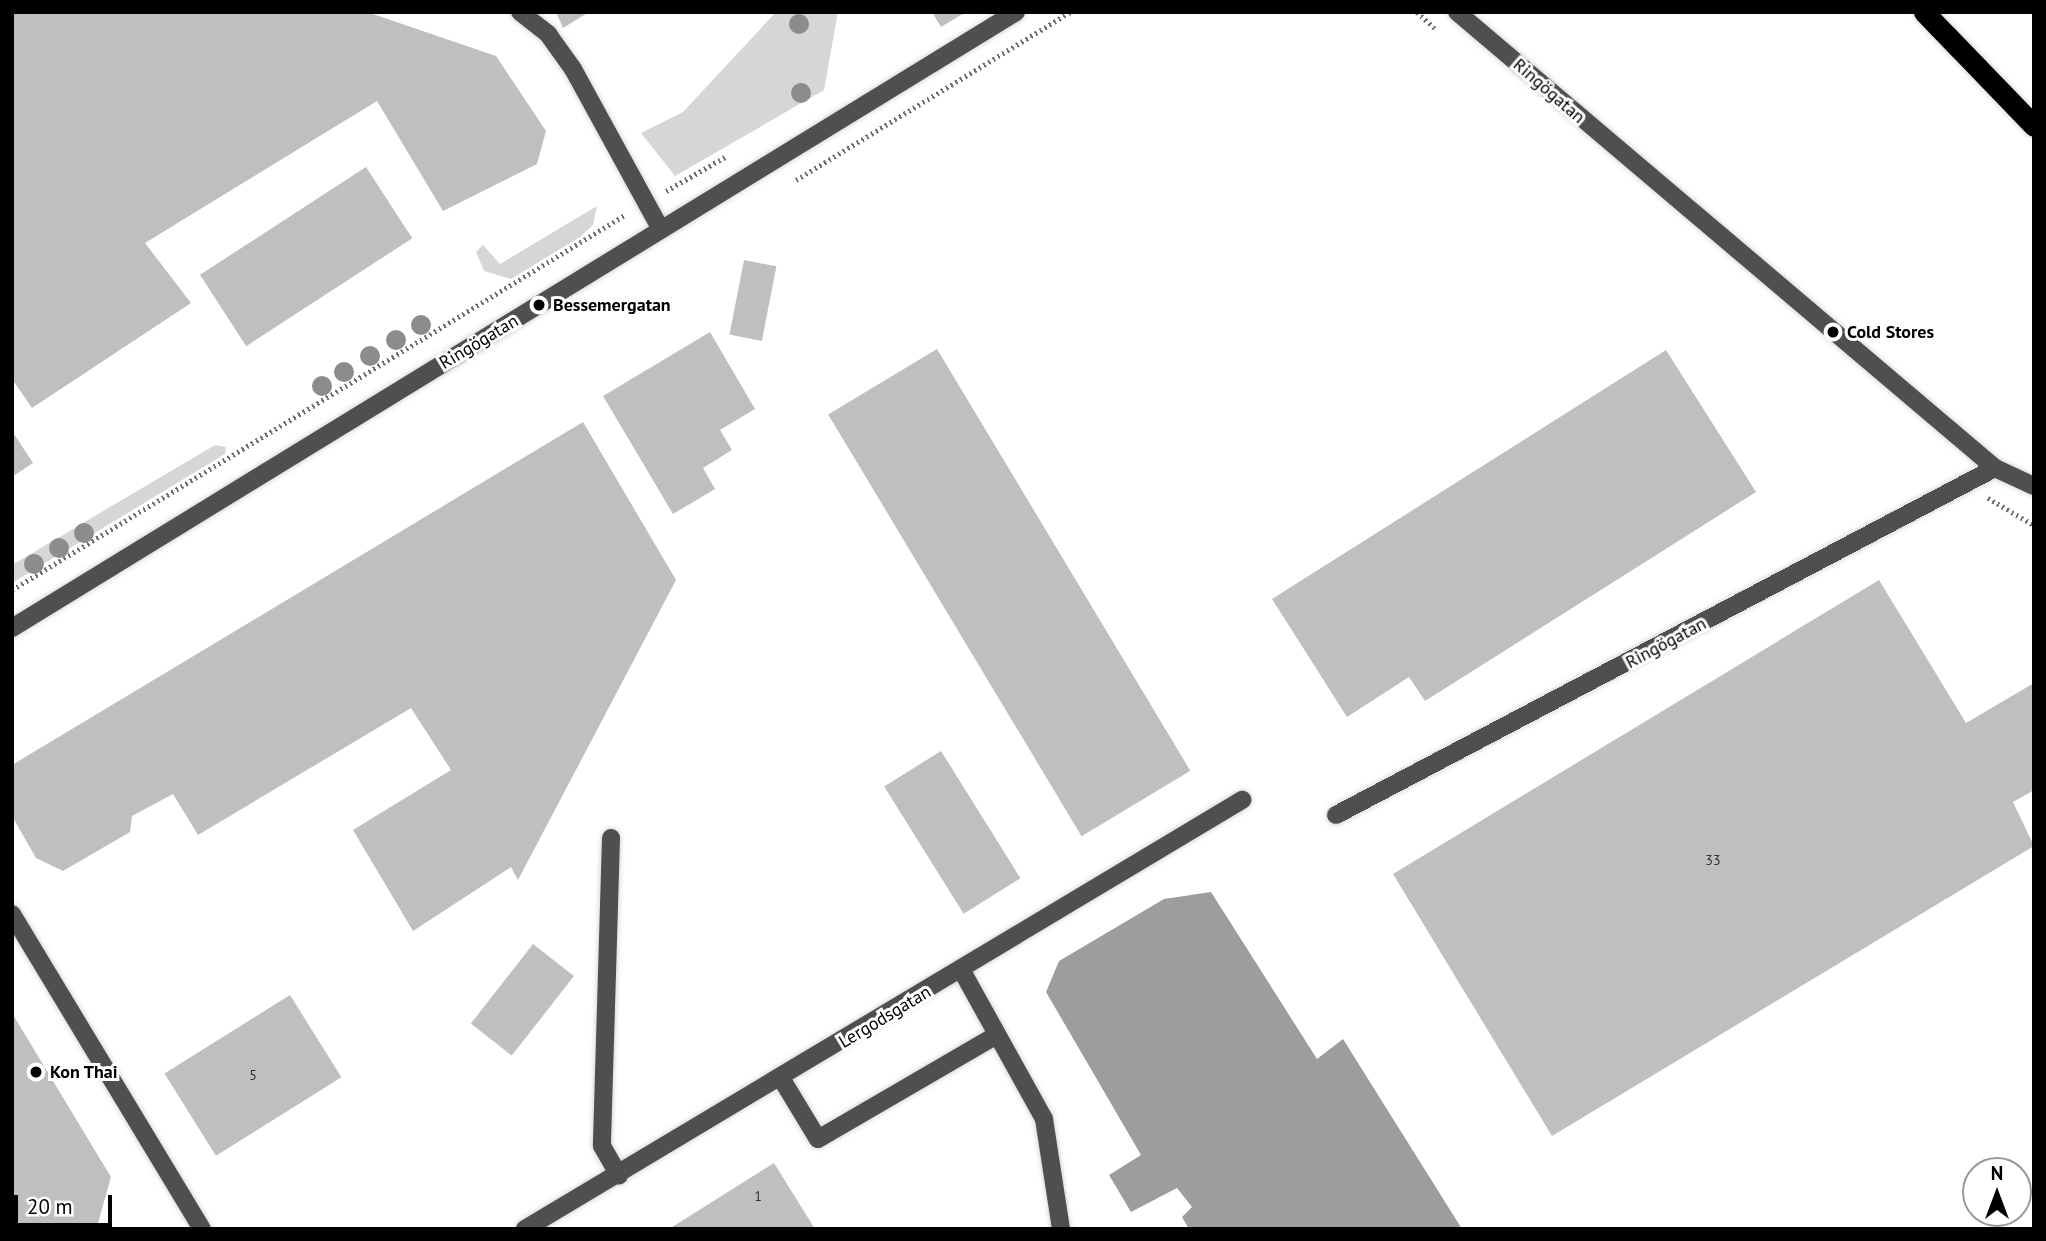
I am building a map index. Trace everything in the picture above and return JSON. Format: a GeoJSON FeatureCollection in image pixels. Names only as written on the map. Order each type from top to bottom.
{"type":"FeatureCollection","features":[{"type":"Feature","properties":{"kind":"highway"},"geometry":{"type":"LineString","coordinates":[[1923,12],[2034,126]]}},
{"type":"Feature","properties":{"kind":"street"},"geometry":{"type":"LineString","coordinates":[[520,12],[548,34],[573,69],[661,230]]}},
{"type":"Feature","properties":{"kind":"street","name":"Ringögatan"},"geometry":{"type":"LineString","coordinates":[[12,628],[1016,12]]}},
{"type":"Feature","properties":{"kind":"street","name":"Ringögatan"},"geometry":{"type":"LineString","coordinates":[[1457,12],[1995,468],[2034,486]]}},
{"type":"Feature","properties":{"kind":"street","name":"Ringögatan"},"geometry":{"type":"LineString","coordinates":[[1336,815],[1995,468]]}},
{"type":"Feature","properties":{"kind":"street","name":"Lergodsgatan"},"geometry":{"type":"LineString","coordinates":[[525,1229],[962,971],[1242,800]]}},
{"type":"Feature","properties":{"kind":"street"},"geometry":{"type":"LineString","coordinates":[[611,838],[602,1146],[619,1175]]}},
{"type":"Feature","properties":{"kind":"street"},"geometry":{"type":"LineString","coordinates":[[12,914],[202,1229]]}},
{"type":"Feature","properties":{"kind":"street"},"geometry":{"type":"LineString","coordinates":[[962,971],[1044,1119],[1060,1229]]}},
{"type":"Feature","properties":{"kind":"street"},"geometry":{"type":"LineString","coordinates":[[781,1078],[818,1139],[997,1035]]}},
{"type":"Feature","properties":{"kind":"path"},"geometry":{"type":"LineString","coordinates":[[12,590],[728,156]]}},
{"type":"Feature","properties":{"kind":"shaded area"},"geometry":{"type":"Polygon","coordinates":[[[776,12],[838,12],[824,90],[675,176],[641,133],[683,112],[776,12]]]}},
{"type":"Feature","properties":{"kind":"shaded area"},"geometry":{"type":"Polygon","coordinates":[[[597,206],[593,225],[580,237],[511,279],[484,271],[476,252],[483,245],[500,264],[597,206]]]}},
{"type":"Feature","properties":{"kind":"shaded area"},"geometry":{"type":"Polygon","coordinates":[[[215,445],[226,447],[225,454],[12,583],[12,565],[215,445]]]}},
{"type":"Feature","properties":{"kind":"shaded area"},"geometry":{"type":"Polygon","coordinates":[[[1211,892],[1317,1059],[1343,1039],[1462,1229],[1189,1229],[1182,1217],[1192,1207],[1177,1188],[1131,1212],[1109,1175],[1141,1155],[1046,992],[1059,961],[1164,899],[1211,892]]]}},
{"type":"Feature","properties":{"kind":"building"},"geometry":{"type":"Polygon","coordinates":[[[12,12],[367,12],[496,56],[546,131],[537,164],[443,211],[377,101],[145,243],[191,303],[32,408],[12,379],[12,12]]]}},
{"type":"Feature","properties":{"kind":"building"},"geometry":{"type":"Polygon","coordinates":[[[556,12],[589,12],[563,28],[556,12]]]}},
{"type":"Feature","properties":{"kind":"building"},"geometry":{"type":"Polygon","coordinates":[[[932,12],[966,12],[941,27],[932,12]]]}},
{"type":"Feature","properties":{"kind":"building"},"geometry":{"type":"Polygon","coordinates":[[[366,167],[412,238],[246,346],[200,275],[366,167]]]}},
{"type":"Feature","properties":{"kind":"building"},"geometry":{"type":"Polygon","coordinates":[[[744,260],[776,266],[762,341],[729,335],[744,260]]]}},
{"type":"Feature","properties":{"kind":"building"},"geometry":{"type":"Polygon","coordinates":[[[710,332],[755,409],[720,430],[732,450],[703,468],[715,489],[673,514],[603,396],[710,332]]]}},
{"type":"Feature","properties":{"kind":"building"},"geometry":{"type":"Polygon","coordinates":[[[937,349],[1190,771],[1082,836],[828,414],[937,349]]]}},
{"type":"Feature","properties":{"kind":"building"},"geometry":{"type":"Polygon","coordinates":[[[1666,350],[1756,492],[1425,701],[1409,677],[1347,717],[1272,599],[1666,350]]]}},
{"type":"Feature","properties":{"kind":"building"},"geometry":{"type":"Polygon","coordinates":[[[583,422],[676,580],[518,880],[511,867],[413,931],[353,830],[451,770],[411,708],[198,835],[173,794],[132,816],[130,832],[63,871],[36,858],[12,816],[12,765],[583,422]]]}},
{"type":"Feature","properties":{"kind":"building"},"geometry":{"type":"Polygon","coordinates":[[[12,431],[33,463],[12,477],[12,431]]]}},
{"type":"Feature","properties":{"kind":"building"},"geometry":{"type":"Polygon","coordinates":[[[1879,580],[1966,723],[2034,683],[2034,790],[2013,802],[2034,846],[1552,1136],[1393,874],[1879,580]]]}},
{"type":"Feature","properties":{"kind":"building"},"geometry":{"type":"Polygon","coordinates":[[[941,751],[1020,878],[964,914],[884,787],[941,751]]]}},
{"type":"Feature","properties":{"kind":"building"},"geometry":{"type":"Polygon","coordinates":[[[533,944],[574,976],[512,1056],[471,1024],[533,944]]]}},
{"type":"Feature","properties":{"kind":"building"},"geometry":{"type":"Polygon","coordinates":[[[290,995],[341,1077],[216,1156],[164,1073],[290,995]]]}},
{"type":"Feature","properties":{"kind":"building"},"geometry":{"type":"Polygon","coordinates":[[[12,1013],[111,1177],[98,1223],[89,1229],[12,1229],[12,1013]]]}},
{"type":"Feature","properties":{"kind":"building"},"geometry":{"type":"Polygon","coordinates":[[[774,1163],[815,1229],[669,1229],[774,1163]]]}},
{"type":"Feature","properties":{"kind":"place","name":"Bessemergatan"},"geometry":{"type":"Point","coordinates":[539,305]}},
{"type":"Feature","properties":{"kind":"place","name":"Cold Stores"},"geometry":{"type":"Point","coordinates":[1833,332]}},
{"type":"Feature","properties":{"kind":"place","name":"Kon Thai"},"geometry":{"type":"Point","coordinates":[36,1072]}}]}
